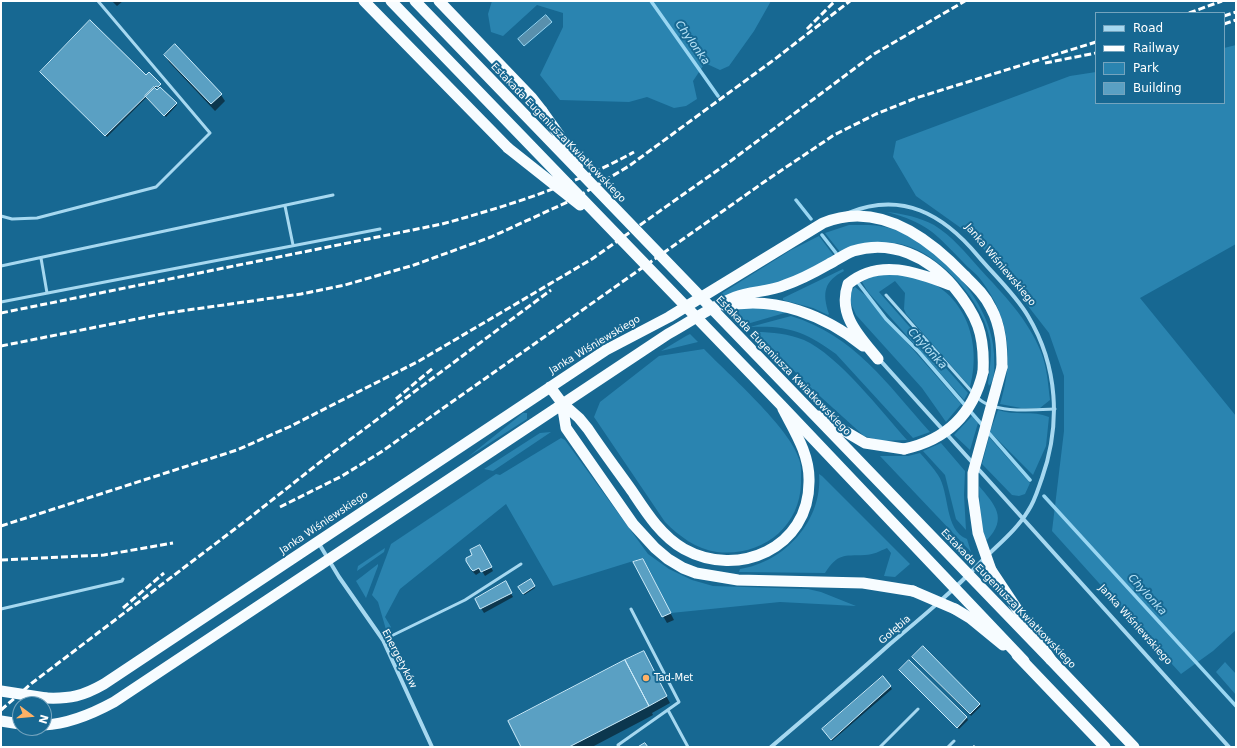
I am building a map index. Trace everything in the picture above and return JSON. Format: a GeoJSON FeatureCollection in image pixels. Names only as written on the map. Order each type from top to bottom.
{"type":"FeatureCollection","features":[{"type":"Feature","properties":{"kind":"highway"},"geometry":{"type":"LineString","coordinates":[[364,1],[508,148],[612,230]]}},
{"type":"Feature","properties":{"kind":"highway"},"geometry":{"type":"LineString","coordinates":[[391,1],[780,405],[1105,747]]}},
{"type":"Feature","properties":{"kind":"highway","name":"Estakada Eugeniusza Kwiatkowskiego"},"geometry":{"type":"LineString","coordinates":[[415,1],[1134,747]]}},
{"type":"Feature","properties":{"kind":"highway"},"geometry":{"type":"LineString","coordinates":[[439,1],[531,97],[598,191]]}},
{"type":"Feature","properties":{"kind":"highway"},"geometry":{"type":"LineString","coordinates":[[837,217],[864,217],[889,222],[918,235],[943,254],[982,294],[992,308],[1002,341],[1002,367],[973,473],[973,497],[978,532],[991,570],[1051,660]]}},
{"type":"Feature","properties":{"kind":"highway","name":"Janka Wiśniewskiego"},"geometry":{"type":"LineString","coordinates":[[1,691],[46,698],[75,698],[104,684],[606,350],[669,316],[823,223],[837,217]]}},
{"type":"Feature","properties":{"kind":"highway"},"geometry":{"type":"LineString","coordinates":[[52,723],[82,717],[114,702],[641,351],[712,309],[742,295],[785,286],[852,252],[870,248],[888,248],[904,251],[918,256],[944,275],[969,306],[980,328],[984,355],[983,372],[970,404],[958,420],[935,439],[918,446],[904,449],[865,443],[851,437],[807,408]]}},
{"type":"Feature","properties":{"kind":"highway"},"geometry":{"type":"LineString","coordinates":[[878,359],[860,337],[847,317],[844,303],[848,284],[865,272],[878,269],[888,269],[921,274],[952,286]]}},
{"type":"Feature","properties":{"kind":"highway"},"geometry":{"type":"LineString","coordinates":[[712,309],[728,305],[749,304],[795,310],[829,323],[853,338],[878,359]]}},
{"type":"Feature","properties":{"kind":"highway"},"geometry":{"type":"LineString","coordinates":[[550,387],[562,403],[579,418],[588,429],[654,522],[683,549],[715,561],[733,561],[756,557],[773,550],[785,540],[798,523],[806,506],[809,483],[808,464],[800,441],[780,405]]}},
{"type":"Feature","properties":{"kind":"highway"},"geometry":{"type":"LineString","coordinates":[[562,403],[566,428],[634,524],[655,548],[668,559],[696,574],[738,580],[863,583],[913,591],[944,603],[970,618],[1024,661]]}},
{"type":"Feature","properties":{"kind":"highway"},"geometry":{"type":"LineString","coordinates":[[1,721],[12,723]]}},
{"type":"Feature","properties":{"kind":"street","name":"Janka Wiśniewskiego"},"geometry":{"type":"LineString","coordinates":[[837,217],[862,207],[902,205],[922,211],[939,219],[955,230],[1028,316],[1049,364],[1055,409],[1054,436],[1046,467],[1032,505],[1022,519]]}},
{"type":"Feature","properties":{"kind":"street","name":"Janka Wiśniewskiego"},"geometry":{"type":"LineString","coordinates":[[878,359],[1022,519],[1130,635],[1228,747]]}},
{"type":"Feature","properties":{"kind":"street","name":"Gołębia"},"geometry":{"type":"LineString","coordinates":[[771,747],[962,583],[1022,519]]}},
{"type":"Feature","properties":{"kind":"street","name":"Energetyków"},"geometry":{"type":"LineString","coordinates":[[318,542],[339,577],[383,640],[432,747]]}},
{"type":"Feature","properties":{"kind":"lane"},"geometry":{"type":"LineString","coordinates":[[1,216],[12,219],[37,218],[156,186],[210,132],[98,1]]}},
{"type":"Feature","properties":{"kind":"lane"},"geometry":{"type":"LineString","coordinates":[[1,266],[333,195]]}},
{"type":"Feature","properties":{"kind":"lane"},"geometry":{"type":"LineString","coordinates":[[285,206],[294,245]]}},
{"type":"Feature","properties":{"kind":"lane"},"geometry":{"type":"LineString","coordinates":[[1,302],[380,229]]}},
{"type":"Feature","properties":{"kind":"lane"},"geometry":{"type":"LineString","coordinates":[[41,258],[47,293]]}},
{"type":"Feature","properties":{"kind":"lane"},"geometry":{"type":"LineString","coordinates":[[886,295],[982,403],[1020,411],[1055,409]]}},
{"type":"Feature","properties":{"kind":"lane"},"geometry":{"type":"LineString","coordinates":[[383,640],[465,600],[521,564]]}},
{"type":"Feature","properties":{"kind":"lane"},"geometry":{"type":"LineString","coordinates":[[1,609],[122,581],[123,579]]}},
{"type":"Feature","properties":{"kind":"lane"},"geometry":{"type":"LineString","coordinates":[[619,747],[618,744],[680,702],[631,609]]}},
{"type":"Feature","properties":{"kind":"lane"},"geometry":{"type":"LineString","coordinates":[[880,747],[918,709]]}},
{"type":"Feature","properties":{"kind":"lane"},"geometry":{"type":"LineString","coordinates":[[668,710],[688,747]]}},
{"type":"Feature","properties":{"kind":"lane"},"geometry":{"type":"LineString","coordinates":[[948,747],[954,741]]}},
{"type":"Feature","properties":{"kind":"green space"},"geometry":{"type":"Polygon","coordinates":[[[492,1],[771,1],[754,31],[729,66],[720,70],[707,64],[703,66],[693,81],[697,99],[686,106],[674,108],[647,97],[629,102],[560,100],[540,75],[563,27],[563,13],[537,5],[503,36],[491,32],[488,14],[492,1]]]}},
{"type":"Feature","properties":{"kind":"green space"},"geometry":{"type":"Polygon","coordinates":[[[1236,45],[1236,244],[1140,298],[1236,416],[1236,630],[1213,651],[1181,674],[1052,531],[1064,431],[1064,376],[1049,333],[975,238],[916,196],[893,157],[896,141],[1070,76],[1095,72],[1095,104],[1225,104],[1225,48],[1236,45]]]}},
{"type":"Feature","properties":{"kind":"green space"},"geometry":{"type":"Polygon","coordinates":[[[887,212],[917,218],[941,229],[958,245],[1006,298],[1022,318],[1036,340],[1046,369],[1050,400],[1040,408],[1021,408],[1000,404],[1007,371],[1007,340],[998,309],[991,294],[979,277],[937,236],[912,220],[887,212]]]}},
{"type":"Feature","properties":{"kind":"green space"},"geometry":{"type":"Polygon","coordinates":[[[849,225],[879,226],[907,235],[926,246],[943,260],[959,277],[973,295],[984,315],[991,334],[994,354],[994,371],[993,379],[989,386],[991,345],[986,325],[968,293],[955,278],[941,265],[925,254],[910,247],[894,243],[874,244],[840,252],[825,233],[849,225]]]}},
{"type":"Feature","properties":{"kind":"green space"},"geometry":{"type":"Polygon","coordinates":[[[819,236],[834,256],[788,281],[723,299],[719,295],[791,250],[819,236]]]}},
{"type":"Feature","properties":{"kind":"green space"},"geometry":{"type":"Polygon","coordinates":[[[843,269],[844,271],[832,279],[826,288],[825,294],[828,315],[813,308],[783,300],[783,298],[843,269]]]}},
{"type":"Feature","properties":{"kind":"green space"},"geometry":{"type":"Polygon","coordinates":[[[875,274],[903,274],[923,279],[939,287],[953,299],[963,314],[970,331],[973,349],[973,368],[970,387],[906,314],[904,309],[905,293],[895,281],[879,292],[968,393],[964,400],[868,292],[862,282],[875,274]]]}},
{"type":"Feature","properties":{"kind":"green space"},"geometry":{"type":"Polygon","coordinates":[[[855,287],[865,295],[961,404],[946,422],[922,388],[856,315],[849,299],[852,290],[855,287]]]}},
{"type":"Feature","properties":{"kind":"green space"},"geometry":{"type":"Polygon","coordinates":[[[748,307],[788,312],[747,324],[734,311],[748,307]]]}},
{"type":"Feature","properties":{"kind":"green space"},"geometry":{"type":"Polygon","coordinates":[[[791,316],[814,325],[834,336],[852,349],[884,379],[930,432],[913,438],[836,354],[815,340],[806,335],[786,329],[775,327],[750,327],[791,316]]]}},
{"type":"Feature","properties":{"kind":"green space"},"geometry":{"type":"Polygon","coordinates":[[[756,332],[792,336],[817,347],[845,371],[907,440],[881,441],[864,436],[812,389],[756,332]]]}},
{"type":"Feature","properties":{"kind":"green space"},"geometry":{"type":"Polygon","coordinates":[[[690,334],[698,342],[661,351],[686,336],[690,334]]]}},
{"type":"Feature","properties":{"kind":"green space"},"geometry":{"type":"Polygon","coordinates":[[[704,349],[757,402],[784,432],[793,446],[800,462],[801,483],[799,499],[794,513],[786,526],[775,536],[763,544],[749,550],[717,552],[695,545],[676,532],[665,522],[594,417],[600,402],[659,356],[704,349]]]}},
{"type":"Feature","properties":{"kind":"green space"},"geometry":{"type":"Polygon","coordinates":[[[998,410],[1011,413],[1037,414],[1049,417],[1046,446],[1033,475],[990,432],[998,410]]]}},
{"type":"Feature","properties":{"kind":"green space"},"geometry":{"type":"Polygon","coordinates":[[[523,413],[527,413],[527,419],[468,457],[523,413]]]}},
{"type":"Feature","properties":{"kind":"green space"},"geometry":{"type":"Polygon","coordinates":[[[972,416],[978,423],[970,450],[954,435],[972,416]]]}},
{"type":"Feature","properties":{"kind":"green space"},"geometry":{"type":"Polygon","coordinates":[[[551,432],[493,471],[484,469],[540,433],[551,432]]]}},
{"type":"Feature","properties":{"kind":"green space"},"geometry":{"type":"Polygon","coordinates":[[[989,437],[1030,483],[1025,494],[1019,496],[1012,495],[982,464],[989,437]]]}},
{"type":"Feature","properties":{"kind":"green space"},"geometry":{"type":"Polygon","coordinates":[[[561,438],[565,440],[648,554],[669,569],[692,580],[713,586],[808,589],[821,592],[856,606],[780,602],[671,613],[643,558],[553,586],[506,504],[400,589],[385,617],[391,627],[387,633],[378,602],[372,595],[391,544],[496,474],[500,475],[561,438]]]}},
{"type":"Feature","properties":{"kind":"green space"},"geometry":{"type":"Polygon","coordinates":[[[941,443],[965,471],[964,495],[966,530],[956,519],[945,475],[923,451],[941,443]]]}},
{"type":"Feature","properties":{"kind":"green space"},"geometry":{"type":"Polygon","coordinates":[[[920,453],[938,475],[942,483],[954,528],[967,539],[971,552],[880,456],[908,456],[920,453]]]}},
{"type":"Feature","properties":{"kind":"green space"},"geometry":{"type":"Polygon","coordinates":[[[819,474],[910,564],[895,577],[884,576],[891,553],[887,548],[868,555],[842,557],[834,562],[825,573],[739,572],[740,569],[756,565],[772,558],[786,548],[798,536],[808,522],[815,507],[819,491],[819,474]]]}},
{"type":"Feature","properties":{"kind":"green space"},"geometry":{"type":"Polygon","coordinates":[[[979,486],[990,499],[997,512],[998,518],[997,525],[987,540],[984,538],[980,514],[979,486]]]}},
{"type":"Feature","properties":{"kind":"green space"},"geometry":{"type":"Polygon","coordinates":[[[385,548],[384,552],[357,571],[358,566],[385,548]]]}},
{"type":"Feature","properties":{"kind":"green space"},"geometry":{"type":"Polygon","coordinates":[[[378,564],[378,566],[366,598],[356,581],[378,564]]]}},
{"type":"Feature","properties":{"kind":"green space"},"geometry":{"type":"Polygon","coordinates":[[[1225,662],[1236,674],[1236,695],[1216,672],[1225,662]]]}},
{"type":"Feature","properties":{"kind":"shaded area"},"geometry":{"type":"Polygon","coordinates":[[[546,15],[552,22],[524,46],[518,39],[546,15]]]}},
{"type":"Feature","properties":{"kind":"building"},"geometry":{"type":"Polygon","coordinates":[[[90,20],[146,75],[149,72],[161,84],[158,87],[156,86],[105,136],[40,72],[90,20]]]}},
{"type":"Feature","properties":{"kind":"building"},"geometry":{"type":"Polygon","coordinates":[[[175,44],[222,94],[211,104],[164,55],[175,44]]]}},
{"type":"Feature","properties":{"kind":"building"},"geometry":{"type":"Polygon","coordinates":[[[154,87],[157,90],[160,87],[177,103],[164,116],[145,96],[154,87]]]}},
{"type":"Feature","properties":{"kind":"building"},"geometry":{"type":"Polygon","coordinates":[[[480,545],[492,567],[481,572],[479,568],[473,571],[466,561],[466,558],[472,555],[470,550],[480,545]]]}},
{"type":"Feature","properties":{"kind":"building"},"geometry":{"type":"Polygon","coordinates":[[[643,559],[671,613],[662,617],[633,562],[643,559]]]}},
{"type":"Feature","properties":{"kind":"building"},"geometry":{"type":"Polygon","coordinates":[[[531,579],[535,586],[523,594],[518,587],[531,579]]]}},
{"type":"Feature","properties":{"kind":"building"},"geometry":{"type":"Polygon","coordinates":[[[506,581],[512,593],[480,609],[475,599],[506,581]]]}},
{"type":"Feature","properties":{"kind":"building"},"geometry":{"type":"Polygon","coordinates":[[[923,646],[980,704],[970,714],[912,657],[923,646]]]}},
{"type":"Feature","properties":{"kind":"building","name":"Tad-Met"},"geometry":{"type":"Polygon","coordinates":[[[644,651],[667,696],[649,706],[625,660],[644,651]]]}},
{"type":"Feature","properties":{"kind":"building"},"geometry":{"type":"Polygon","coordinates":[[[625,660],[649,706],[569,747],[521,747],[508,721],[625,660]]]}},
{"type":"Feature","properties":{"kind":"building"},"geometry":{"type":"Polygon","coordinates":[[[909,660],[967,717],[957,728],[899,670],[909,660]]]}},
{"type":"Feature","properties":{"kind":"building"},"geometry":{"type":"Polygon","coordinates":[[[883,676],[891,686],[831,740],[822,729],[883,676]]]}},
{"type":"Feature","properties":{"kind":"building"},"geometry":{"type":"Polygon","coordinates":[[[645,743],[648,747],[638,747],[645,743]]]}},
{"type":"Feature","properties":{"kind":"waterway","name":"Chylonka"},"geometry":{"type":"LineString","coordinates":[[651,1],[718,96]]}},
{"type":"Feature","properties":{"kind":"waterway","name":"Chylonka"},"geometry":{"type":"LineString","coordinates":[[796,200],[811,219]]}},
{"type":"Feature","properties":{"kind":"waterway","name":"Chylonka"},"geometry":{"type":"LineString","coordinates":[[822,235],[836,253]]}},
{"type":"Feature","properties":{"kind":"waterway","name":"Chylonka"},"geometry":{"type":"LineString","coordinates":[[859,284],[886,319],[919,352],[983,426]]}},
{"type":"Feature","properties":{"kind":"waterway","name":"Chylonka"},"geometry":{"type":"LineString","coordinates":[[987,431],[1030,480]]}},
{"type":"Feature","properties":{"kind":"waterway","name":"Chylonka"},"geometry":{"type":"LineString","coordinates":[[1044,496],[1236,706]]}},
{"type":"Feature","properties":{"kind":"railway"},"geometry":{"type":"LineString","coordinates":[[807,29],[835,1]]}},
{"type":"Feature","properties":{"kind":"railway"},"geometry":{"type":"LineString","coordinates":[[1,346],[167,313],[301,294],[345,285],[414,265],[491,237],[574,199],[629,166],[775,59],[850,1]]}},
{"type":"Feature","properties":{"kind":"railway"},"geometry":{"type":"LineString","coordinates":[[1,526],[237,450],[289,427],[419,361],[592,259],[732,160],[874,54],[965,1]]}},
{"type":"Feature","properties":{"kind":"railway"},"geometry":{"type":"LineString","coordinates":[[1192,12],[1222,1]]}},
{"type":"Feature","properties":{"kind":"railway"},"geometry":{"type":"LineString","coordinates":[[1225,16],[1236,12]]}},
{"type":"Feature","properties":{"kind":"railway"},"geometry":{"type":"LineString","coordinates":[[1225,24],[1236,20]]}},
{"type":"Feature","properties":{"kind":"railway"},"geometry":{"type":"LineString","coordinates":[[280,507],[342,476],[381,452],[764,182],[834,135],[876,114],[916,98],[1095,42]]}},
{"type":"Feature","properties":{"kind":"railway"},"geometry":{"type":"LineString","coordinates":[[1045,63],[1095,53]]}},
{"type":"Feature","properties":{"kind":"railway"},"geometry":{"type":"LineString","coordinates":[[1,313],[442,224],[540,194],[588,175],[634,152]]}},
{"type":"Feature","properties":{"kind":"railway"},"geometry":{"type":"LineString","coordinates":[[1,710],[32,683],[248,519],[324,459],[551,290]]}},
{"type":"Feature","properties":{"kind":"railway"},"geometry":{"type":"LineString","coordinates":[[396,399],[433,368]]}},
{"type":"Feature","properties":{"kind":"railway"},"geometry":{"type":"LineString","coordinates":[[1,560],[104,555],[173,543]]}},
{"type":"Feature","properties":{"kind":"railway"},"geometry":{"type":"LineString","coordinates":[[123,608],[164,573]]}},
{"type":"Feature","properties":{"kind":"place","name":"Tad-Met"},"geometry":{"type":"Point","coordinates":[646,678]}}]}
